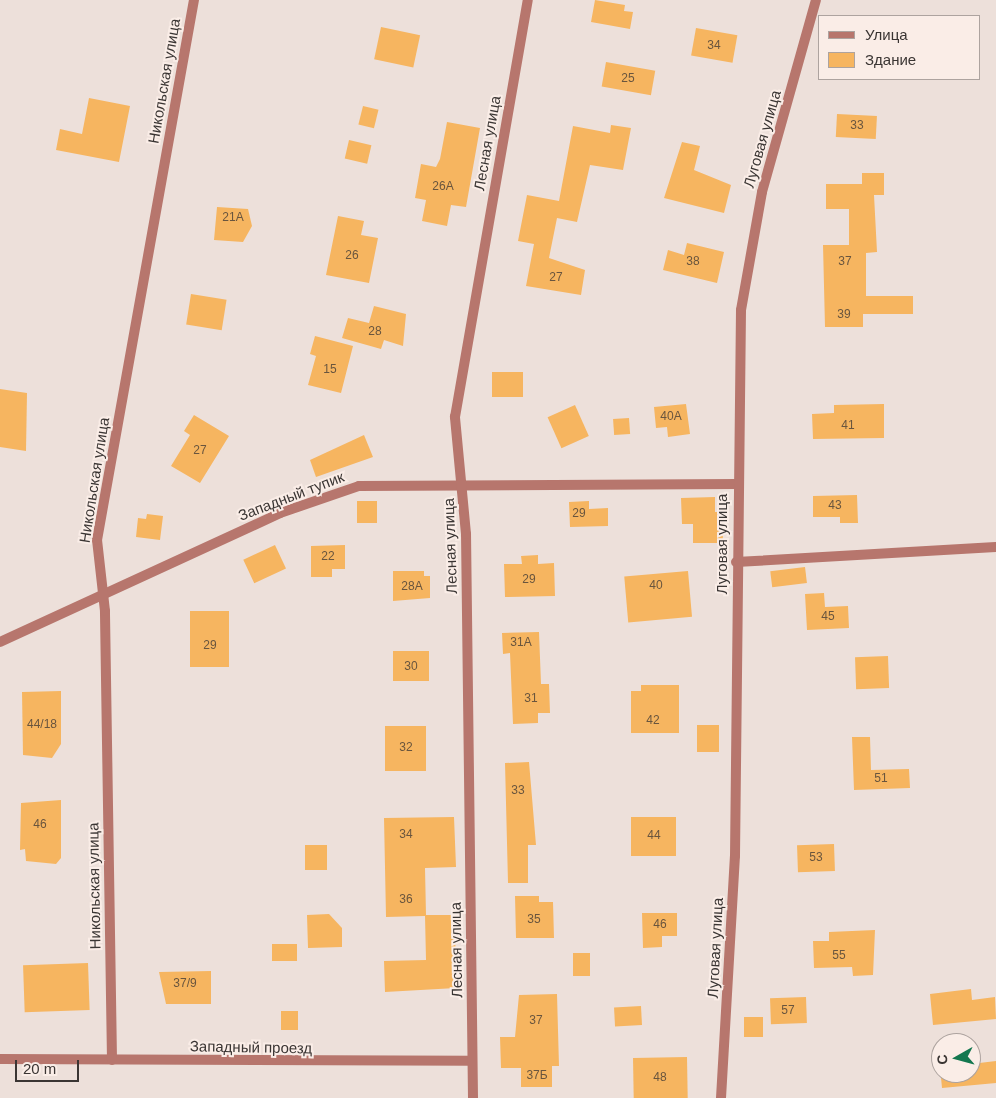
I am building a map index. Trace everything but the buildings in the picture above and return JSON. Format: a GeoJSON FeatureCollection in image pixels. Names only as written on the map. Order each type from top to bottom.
{"type":"FeatureCollection","features":[{"type":"Feature","properties":{"kind":"street","name":"Никольская улица"},"geometry":{"type":"LineString","coordinates":[[112,1060],[103,596],[98,540],[194,0]]}},
{"type":"Feature","properties":{"kind":"street","name":"Лесная улица"},"geometry":{"type":"LineString","coordinates":[[473,1098],[466,534],[462,484],[454,439],[461,365],[528,0]]}},
{"type":"Feature","properties":{"kind":"street","name":"Луговая улица"},"geometry":{"type":"LineString","coordinates":[[721,1098],[735,856],[736,562],[741,310],[748,254],[816,0]]}},
{"type":"Feature","properties":{"kind":"street","name":"Западный тупик"},"geometry":{"type":"LineString","coordinates":[[0,642],[280,513],[337,491],[379,483],[737,484]]}},
{"type":"Feature","properties":{"kind":"street"},"geometry":{"type":"LineString","coordinates":[[736,562],[996,547]]}},
{"type":"Feature","properties":{"kind":"street","name":"Западный проезд"},"geometry":{"type":"LineString","coordinates":[[0,1059],[472,1061]]}}]}
